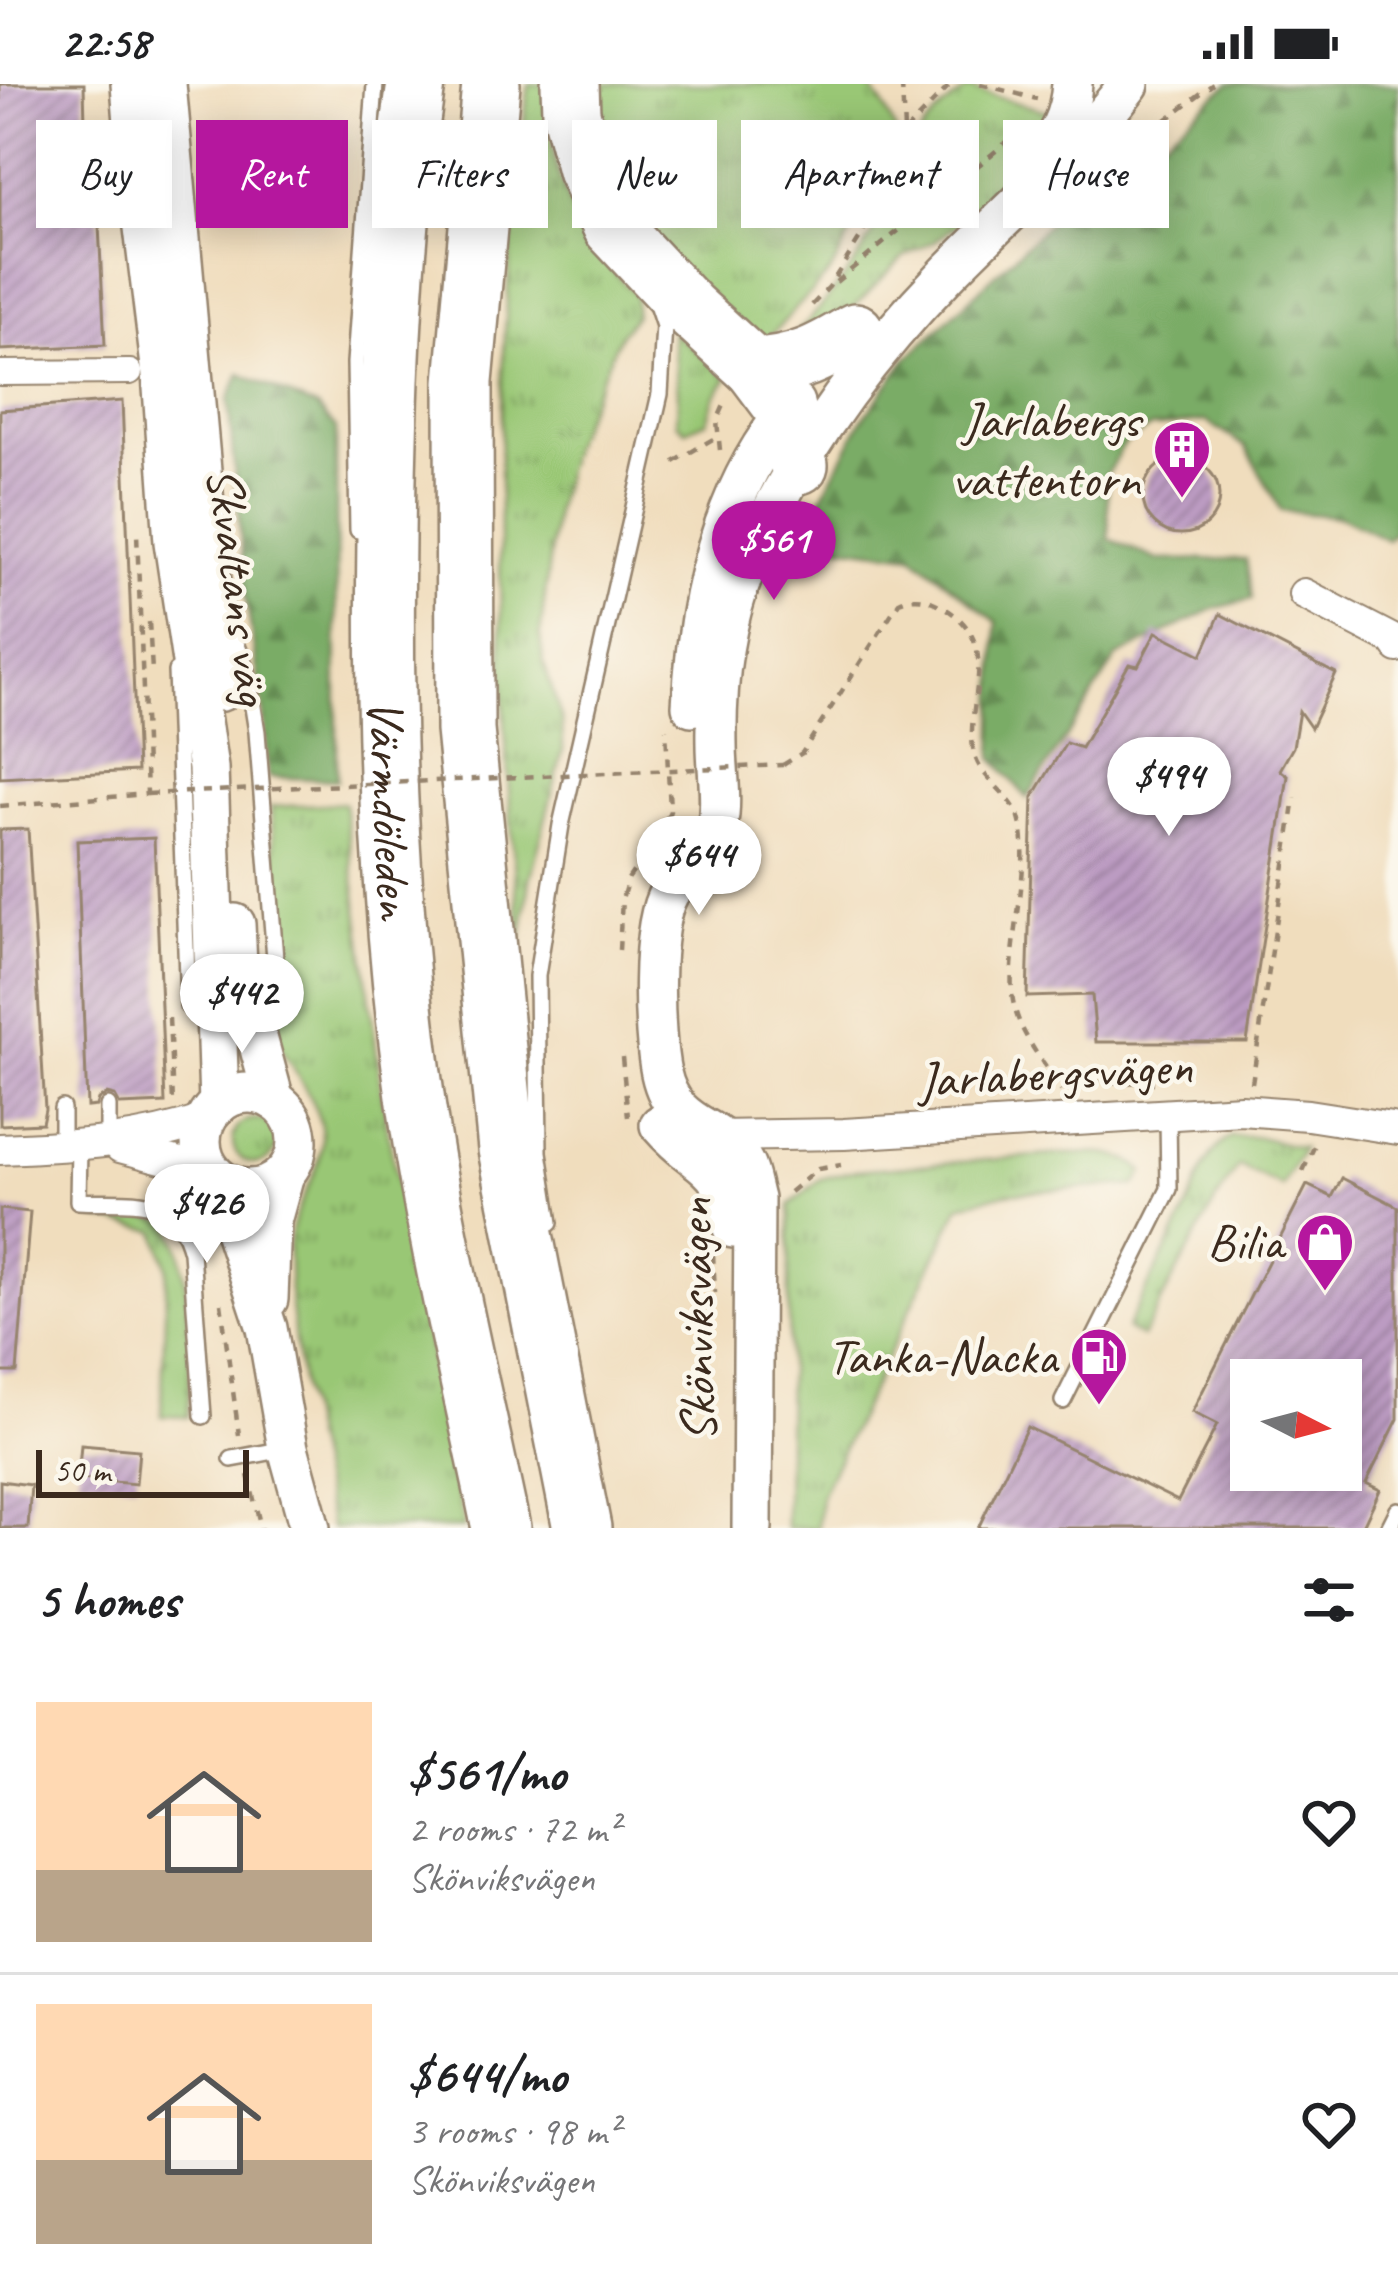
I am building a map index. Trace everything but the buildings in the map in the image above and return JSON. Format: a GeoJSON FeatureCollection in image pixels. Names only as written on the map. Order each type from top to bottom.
{"type":"FeatureCollection","features":[{"type":"Feature","properties":{"kind":"highway","name":"Värmdöleden"},"geometry":{"type":"LineString","coordinates":[[416,84],[393,293],[387,455],[384,657],[396,927],[421,1137],[501,1528]]}},
{"type":"Feature","properties":{"kind":"highway","name":"Värmdöleden"},"geometry":{"type":"LineString","coordinates":[[491,84],[464,382],[465,730],[507,1149],[589,1516]]}},
{"type":"Feature","properties":{"kind":"highway"},"geometry":{"type":"LineString","coordinates":[[570,84],[573,120]]}},
{"type":"Feature","properties":{"kind":"highway"},"geometry":{"type":"LineString","coordinates":[[613,228],[780,415]]}},
{"type":"Feature","properties":{"kind":"highway"},"geometry":{"type":"LineString","coordinates":[[780,415],[784,367],[811,359],[842,309]]}},
{"type":"Feature","properties":{"kind":"street","name":"Skvaltans väg"},"geometry":{"type":"LineString","coordinates":[[131,84],[162,374],[174,542],[208,768],[200,1109]]}},
{"type":"Feature","properties":{"kind":"street","name":"Skvaltans väg"},"geometry":{"type":"LineString","coordinates":[[166,84],[212,587],[237,964],[274,1100]]}},
{"type":"Feature","properties":{"kind":"street","name":"Skönviksvägen"},"geometry":{"type":"LineString","coordinates":[[752,1528],[729,1202],[714,1169],[662,1128],[643,1079],[639,941],[646,899],[657,872],[686,831],[694,807],[694,673],[700,612],[713,554],[780,415],[885,340],[1072,153],[1130,84]]}},
{"type":"Feature","properties":{"kind":"street"},"geometry":{"type":"LineString","coordinates":[[842,309],[1026,175],[1055,141],[1071,107],[1063,94]]}},
{"type":"Feature","properties":{"kind":"street"},"geometry":{"type":"LineString","coordinates":[[0,373],[130,372]]}},
{"type":"Feature","properties":{"kind":"street","name":"Skönviksvägen"},"geometry":{"type":"LineString","coordinates":[[752,1528],[754,1198],[743,1161],[717,1136],[682,1115],[665,1086],[658,1051],[657,931],[670,892],[718,824],[719,678],[780,415]]}},
{"type":"Feature","properties":{"kind":"street"},"geometry":{"type":"LineString","coordinates":[[1304,594],[1393,640],[1398,647]]}},
{"type":"Feature","properties":{"kind":"street"},"geometry":{"type":"LineString","coordinates":[[83,1146],[245,1093],[274,1100],[295,1126],[297,1143],[271,1221],[267,1328]]}},
{"type":"Feature","properties":{"kind":"street"},"geometry":{"type":"LineString","coordinates":[[200,1109],[201,1141],[218,1176],[267,1328],[288,1448],[310,1528]]}},
{"type":"Feature","properties":{"kind":"street","name":"Jarlabergsvägen"},"geometry":{"type":"LineString","coordinates":[[717,1136],[844,1134],[1271,1111],[1398,1129]]}},
{"type":"Feature","properties":{"kind":"street"},"geometry":{"type":"LineString","coordinates":[[0,1149],[83,1146],[218,1176],[244,1189],[266,1186],[284,1174]]}},
{"type":"Feature","properties":{"kind":"lane"},"geometry":{"type":"LineString","coordinates":[[358,550],[355,364],[375,84]]}},
{"type":"Feature","properties":{"kind":"lane"},"geometry":{"type":"LineString","coordinates":[[554,1246],[538,1152],[537,976],[561,825],[660,394],[664,326],[656,300],[613,228]]}},
{"type":"Feature","properties":{"kind":"lane"},"geometry":{"type":"LineString","coordinates":[[174,542],[188,1006]]}},
{"type":"Feature","properties":{"kind":"lane"},"geometry":{"type":"LineString","coordinates":[[212,587],[247,670],[278,996]]}},
{"type":"Feature","properties":{"kind":"lane"},"geometry":{"type":"LineString","coordinates":[[367,668],[396,927]]}},
{"type":"Feature","properties":{"kind":"lane"},"geometry":{"type":"LineString","coordinates":[[108,1106],[83,1146],[78,1201],[157,1205],[185,1227],[191,1252],[203,1417]]}},
{"type":"Feature","properties":{"kind":"lane"},"geometry":{"type":"LineString","coordinates":[[62,1108],[83,1146]]}},
{"type":"Feature","properties":{"kind":"lane"},"geometry":{"type":"LineString","coordinates":[[1064,1401],[1169,1189],[1168,1115]]}},
{"type":"Feature","properties":{"kind":"lane"},"geometry":{"type":"LineString","coordinates":[[238,1458],[288,1448]]}},
{"type":"Feature","properties":{"kind":"lane"},"geometry":{"type":"LineString","coordinates":[[1389,1528],[1398,1510]]}},
{"type":"Feature","properties":{"kind":"lane"},"geometry":{"type":"LineString","coordinates":[[589,1516],[600,1528]]}},
{"type":"Feature","properties":{"kind":"path"},"geometry":{"type":"LineString","coordinates":[[902,84],[903,120]]}},
{"type":"Feature","properties":{"kind":"path"},"geometry":{"type":"LineString","coordinates":[[980,84],[1063,94]]}},
{"type":"Feature","properties":{"kind":"path"},"geometry":{"type":"LineString","coordinates":[[842,309],[1003,148]]}},
{"type":"Feature","properties":{"kind":"path"},"geometry":{"type":"LineString","coordinates":[[674,462],[718,436]]}},
{"type":"Feature","properties":{"kind":"path"},"geometry":{"type":"LineString","coordinates":[[147,794],[137,530],[145,530],[152,674]]}},
{"type":"Feature","properties":{"kind":"path"},"geometry":{"type":"LineString","coordinates":[[0,806],[147,794],[783,766],[802,753],[899,602],[924,598],[949,610],[972,636],[979,663],[976,759],[1019,816],[1022,844],[1012,993],[1019,1025],[1078,1118]]}},
{"type":"Feature","properties":{"kind":"path"},"geometry":{"type":"LineString","coordinates":[[1252,1085],[1295,798]]}},
{"type":"Feature","properties":{"kind":"path"},"geometry":{"type":"LineString","coordinates":[[169,1008],[200,1109]]}},
{"type":"Feature","properties":{"kind":"path"},"geometry":{"type":"LineString","coordinates":[[1055,1081],[1165,1083]]}},
{"type":"Feature","properties":{"kind":"path"},"geometry":{"type":"LineString","coordinates":[[1303,1171],[1315,1145]]}},
{"type":"Feature","properties":{"kind":"path"},"geometry":{"type":"LineString","coordinates":[[220,1294],[238,1458],[261,1528]]}},
{"type":"Feature","properties":{"kind":"green space"},"geometry":{"type":"Polygon","coordinates":[[[529,84],[544,84],[572,228],[582,228],[635,295],[635,315],[620,335],[572,442],[555,511],[540,636],[562,721],[563,750],[530,880],[521,943],[501,621],[502,405],[513,228],[548,228],[548,120],[525,120],[529,84]]]}},
{"type":"Feature","properties":{"kind":"green space"},"geometry":{"type":"Polygon","coordinates":[[[586,84],[867,84],[890,120],[741,120],[741,228],[854,228],[831,271],[758,349],[631,228],[717,228],[717,120],[597,120],[586,84]]]}},
{"type":"Feature","properties":{"kind":"green space"},"geometry":{"type":"Polygon","coordinates":[[[1229,84],[1398,84],[1398,527],[1387,540],[1341,517],[1281,511],[1246,447],[1206,421],[1151,427],[1124,444],[1107,474],[1109,539],[1158,560],[1246,559],[1252,599],[1213,609],[1117,657],[1027,798],[993,758],[997,622],[913,555],[799,541],[862,420],[906,360],[1044,228],[1169,228],[1169,135],[1229,84]]]}},
{"type":"Feature","properties":{"kind":"green space"},"geometry":{"type":"Polygon","coordinates":[[[969,89],[1053,113],[1050,120],[1003,120],[1003,181],[979,206],[979,120],[931,120],[969,89]]]}},
{"type":"Feature","properties":{"kind":"green space"},"geometry":{"type":"Polygon","coordinates":[[[876,228],[952,228],[903,257],[827,335],[773,358],[824,303],[876,228]]]}},
{"type":"Feature","properties":{"kind":"green space"},"geometry":{"type":"Polygon","coordinates":[[[672,331],[728,378],[714,397],[707,421],[686,430],[677,423],[672,331]]]}},
{"type":"Feature","properties":{"kind":"green space"},"geometry":{"type":"Polygon","coordinates":[[[240,374],[318,408],[336,428],[337,780],[268,777],[228,400],[240,374]]]}},
{"type":"Feature","properties":{"kind":"green space"},"geometry":{"type":"Polygon","coordinates":[[[344,803],[386,1123],[464,1528],[331,1528],[302,1388],[289,1247],[295,1218],[318,1162],[322,1134],[307,1092],[263,1020],[261,1007],[287,1001],[271,807],[344,803]]]}},
{"type":"Feature","properties":{"kind":"green space"},"geometry":{"type":"Polygon","coordinates":[[[255,1119],[271,1125],[277,1141],[271,1157],[255,1163],[239,1157],[233,1141],[239,1125],[255,1119]]]}},
{"type":"Feature","properties":{"kind":"green space"},"geometry":{"type":"Polygon","coordinates":[[[1230,1137],[1259,1137],[1303,1148],[1282,1187],[1239,1166],[1142,1337],[1126,1329],[1206,1164],[1230,1137]]]}},
{"type":"Feature","properties":{"kind":"green space"},"geometry":{"type":"Polygon","coordinates":[[[1064,1154],[1117,1156],[1144,1172],[1136,1185],[1006,1193],[960,1205],[821,1495],[818,1528],[786,1528],[790,1205],[820,1179],[856,1170],[1064,1154]]]}},
{"type":"Feature","properties":{"kind":"green space"},"geometry":{"type":"Polygon","coordinates":[[[92,1217],[165,1222],[181,1256],[188,1314],[188,1417],[161,1416],[167,1267],[156,1231],[92,1217]]]}},
{"type":"Feature","properties":{"kind":"place","name":"Jarlabergs vattentorn"},"geometry":{"type":"Point","coordinates":[1182,500]}},
{"type":"Feature","properties":{"kind":"place","name":"Bilia"},"geometry":{"type":"Point","coordinates":[1325,1293]}},
{"type":"Feature","properties":{"kind":"place","name":"Tanka-Nacka"},"geometry":{"type":"Point","coordinates":[1099,1407]}}]}
